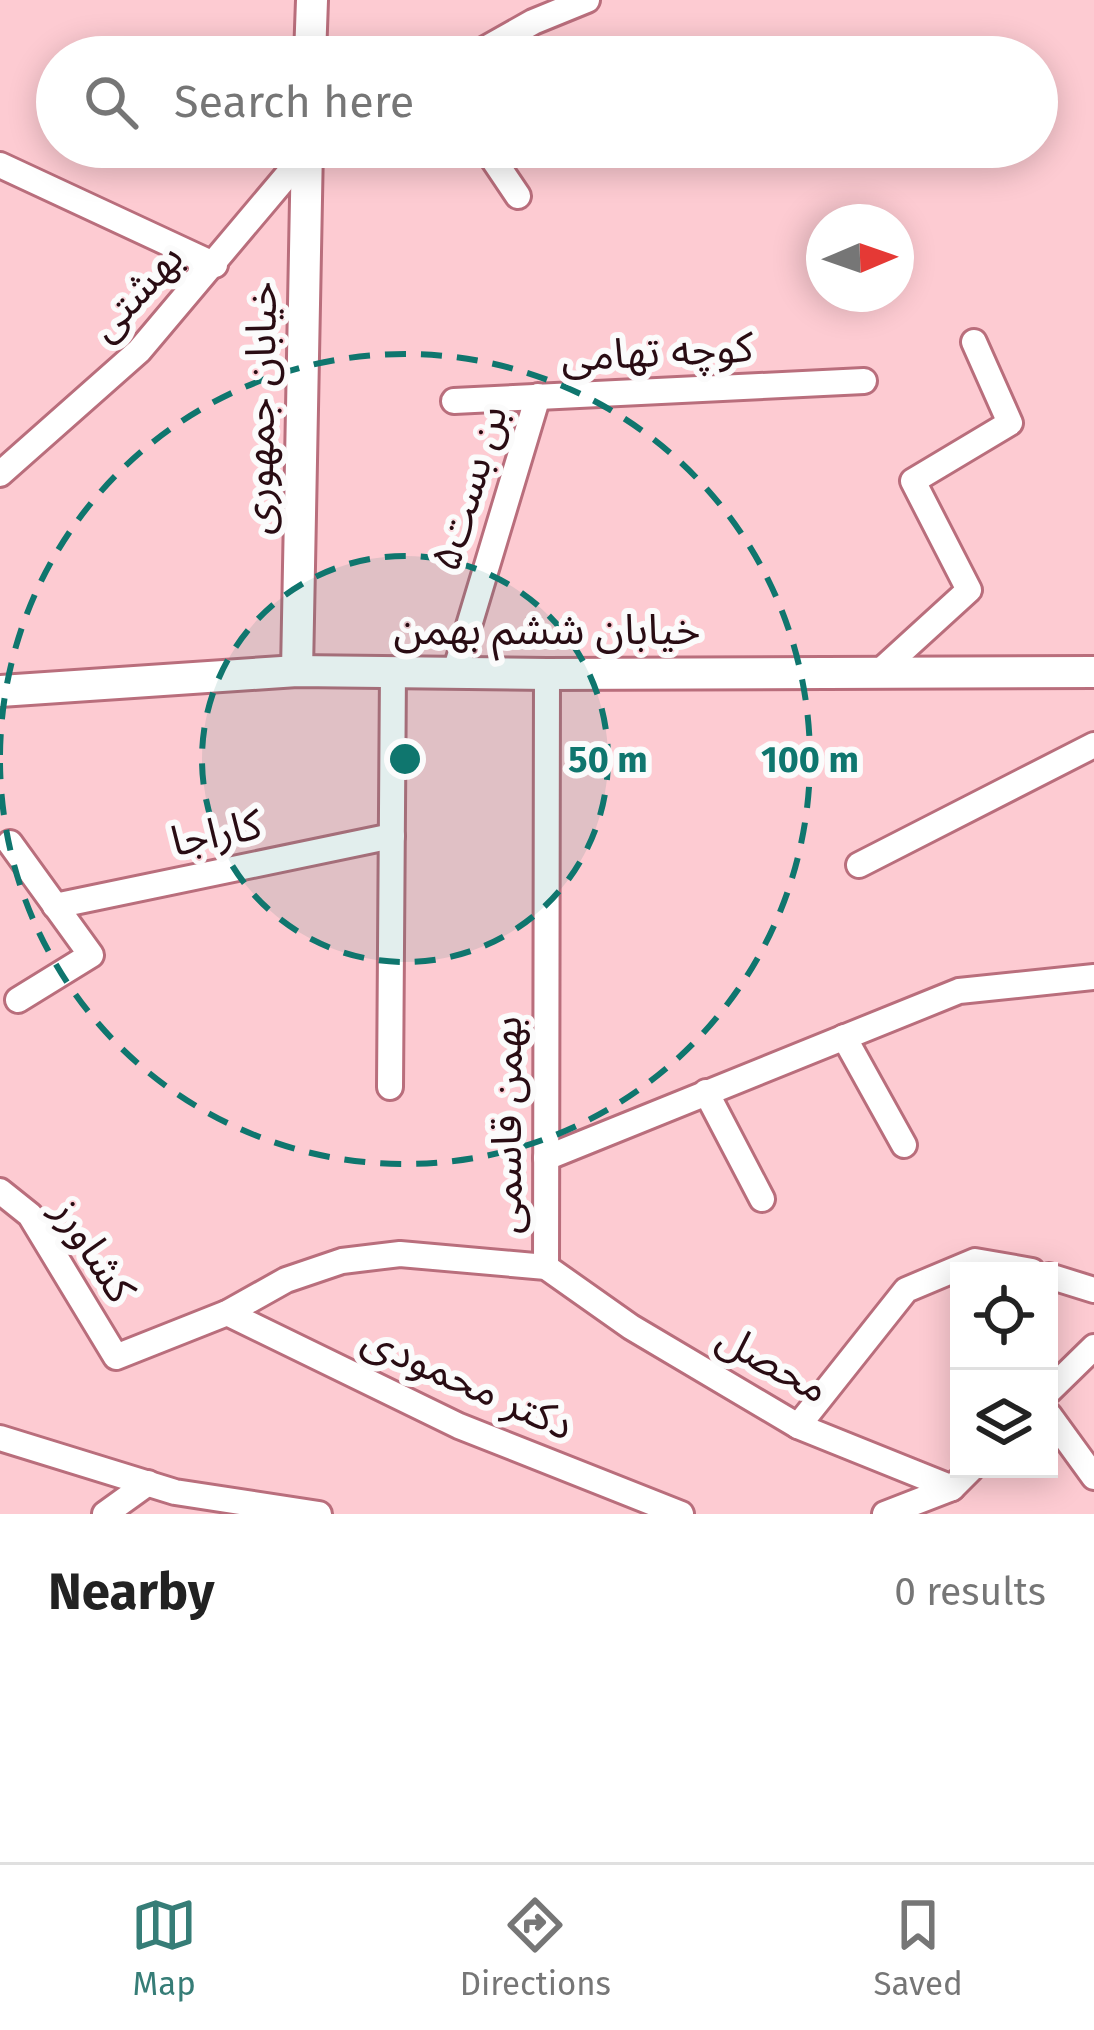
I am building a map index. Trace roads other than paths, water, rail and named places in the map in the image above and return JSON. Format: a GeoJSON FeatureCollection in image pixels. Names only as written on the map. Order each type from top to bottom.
{"type":"FeatureCollection","features":[{"type":"Feature","properties":{"kind":"street"},"geometry":{"type":"LineString","coordinates":[[311,36],[312,0]]}},
{"type":"Feature","properties":{"kind":"street"},"geometry":{"type":"LineString","coordinates":[[509,36],[587,0]]}},
{"type":"Feature","properties":{"kind":"street"},"geometry":{"type":"LineString","coordinates":[[0,165],[215,265]]}},
{"type":"Feature","properties":{"kind":"street","name":"بهشتی"},"geometry":{"type":"LineString","coordinates":[[0,474],[139,352],[293,168]]}},
{"type":"Feature","properties":{"kind":"street","name":"خیابان جمهوری"},"geometry":{"type":"LineString","coordinates":[[297,671],[309,168]]}},
{"type":"Feature","properties":{"kind":"street"},"geometry":{"type":"LineString","coordinates":[[499,168],[518,196]]}},
{"type":"Feature","properties":{"kind":"street"},"geometry":{"type":"LineString","coordinates":[[878,673],[969,590],[913,481],[1010,423],[974,342]]}},
{"type":"Feature","properties":{"kind":"street","name":"کوچه تهامی"},"geometry":{"type":"LineString","coordinates":[[454,401],[864,381]]}},
{"type":"Feature","properties":{"kind":"street","name":"بن بست۵"},"geometry":{"type":"LineString","coordinates":[[455,672],[538,396]]}},
{"type":"Feature","properties":{"kind":"street"},"geometry":{"type":"LineString","coordinates":[[390,1087],[393,670]]}},
{"type":"Feature","properties":{"kind":"street","name":"خیابان ششم بهمن"},"geometry":{"type":"LineString","coordinates":[[0,691],[297,671],[1094,672]]}},
{"type":"Feature","properties":{"kind":"street","name":"بهمن قاسمی"},"geometry":{"type":"LineString","coordinates":[[116,1357],[227,1313],[286,1280],[342,1261],[400,1254],[546,1268],[547,674]]}},
{"type":"Feature","properties":{"kind":"street"},"geometry":{"type":"LineString","coordinates":[[859,865],[1094,745]]}},
{"type":"Feature","properties":{"kind":"street","name":"کاراجا"},"geometry":{"type":"LineString","coordinates":[[56,906],[392,836]]}},
{"type":"Feature","properties":{"kind":"street"},"geometry":{"type":"LineString","coordinates":[[10,843],[92,955],[18,1000]]}},
{"type":"Feature","properties":{"kind":"street"},"geometry":{"type":"LineString","coordinates":[[546,1158],[959,991],[1094,977]]}},
{"type":"Feature","properties":{"kind":"street"},"geometry":{"type":"LineString","coordinates":[[844,1037],[904,1145]]}},
{"type":"Feature","properties":{"kind":"street"},"geometry":{"type":"LineString","coordinates":[[706,1092],[762,1199]]}},
{"type":"Feature","properties":{"kind":"street","name":"کشاورز"},"geometry":{"type":"LineString","coordinates":[[0,1191],[30,1215],[116,1357]]}},
{"type":"Feature","properties":{"kind":"street","name":"محصل"},"geometry":{"type":"LineString","coordinates":[[546,1268],[631,1327],[798,1426],[952,1488]]}},
{"type":"Feature","properties":{"kind":"street"},"geometry":{"type":"LineString","coordinates":[[798,1426],[906,1290],[950,1272]]}},
{"type":"Feature","properties":{"kind":"street"},"geometry":{"type":"LineString","coordinates":[[1058,1279],[1094,1290]]}},
{"type":"Feature","properties":{"kind":"street","name":"دکتر محمودی"},"geometry":{"type":"LineString","coordinates":[[227,1313],[459,1426],[681,1514]]}},
{"type":"Feature","properties":{"kind":"street"},"geometry":{"type":"LineString","coordinates":[[1058,1382],[1094,1346]]}},
{"type":"Feature","properties":{"kind":"street"},"geometry":{"type":"LineString","coordinates":[[1058,1427],[1094,1477]]}},
{"type":"Feature","properties":{"kind":"street"},"geometry":{"type":"LineString","coordinates":[[0,1438],[175,1492],[319,1514]]}},
{"type":"Feature","properties":{"kind":"street"},"geometry":{"type":"LineString","coordinates":[[885,1514],[952,1488],[962,1478]]}},
{"type":"Feature","properties":{"kind":"street"},"geometry":{"type":"LineString","coordinates":[[105,1514],[148,1483]]}}]}
